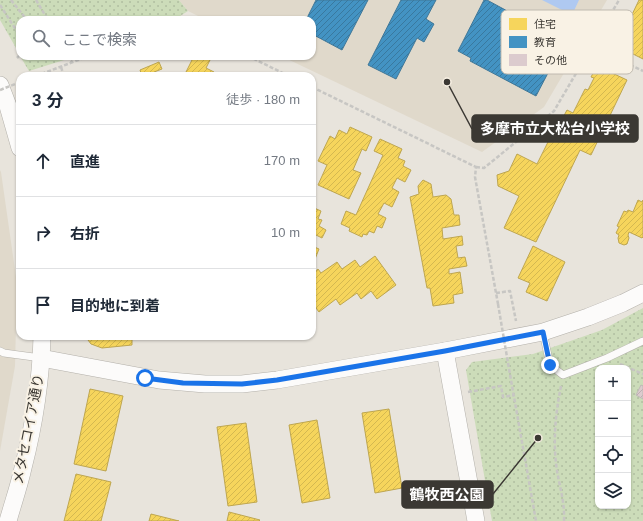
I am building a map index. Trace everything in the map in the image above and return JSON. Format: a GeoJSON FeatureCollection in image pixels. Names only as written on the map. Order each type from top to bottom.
{"type":"FeatureCollection","features":[{"type":"Feature","properties":{"kind":"street"},"geometry":{"type":"LineString","coordinates":[[0,85],[16,134]]}},
{"type":"Feature","properties":{"kind":"street"},"geometry":{"type":"LineString","coordinates":[[41,358],[159,380],[205,384],[242,384],[277,380],[445,351],[543,332],[588,317],[643,293]]}},
{"type":"Feature","properties":{"kind":"street","name":"メタセコイア通り"},"geometry":{"type":"LineString","coordinates":[[8,521],[24,468],[34,413],[42,340]]}},
{"type":"Feature","properties":{"kind":"street"},"geometry":{"type":"LineString","coordinates":[[445,351],[476,521]]}},
{"type":"Feature","properties":{"kind":"lane"},"geometry":{"type":"LineString","coordinates":[[543,332],[550,365],[563,375],[607,358],[643,341]]}},
{"type":"Feature","properties":{"kind":"lane"},"geometry":{"type":"LineString","coordinates":[[0,351],[4,353],[41,358]]}},
{"type":"Feature","properties":{"kind":"path"},"geometry":{"type":"LineString","coordinates":[[11,0],[24,16]]}},
{"type":"Feature","properties":{"kind":"path"},"geometry":{"type":"LineString","coordinates":[[36,0],[46,16]]}},
{"type":"Feature","properties":{"kind":"path"},"geometry":{"type":"LineString","coordinates":[[613,10],[619,0]]}},
{"type":"Feature","properties":{"kind":"path"},"geometry":{"type":"LineString","coordinates":[[0,5],[16,30]]}},
{"type":"Feature","properties":{"kind":"path"},"geometry":{"type":"LineString","coordinates":[[46,72],[78,60]]}},
{"type":"Feature","properties":{"kind":"path"},"geometry":{"type":"LineString","coordinates":[[256,60],[281,72]]}},
{"type":"Feature","properties":{"kind":"path"},"geometry":{"type":"LineString","coordinates":[[633,66],[643,71]]}},
{"type":"Feature","properties":{"kind":"path"},"geometry":{"type":"LineString","coordinates":[[61,67],[63,72]]}},
{"type":"Feature","properties":{"kind":"path"},"geometry":{"type":"LineString","coordinates":[[316,89],[476,167],[484,168],[554,111],[576,74]]}},
{"type":"Feature","properties":{"kind":"path"},"geometry":{"type":"LineString","coordinates":[[0,90],[16,84]]}},
{"type":"Feature","properties":{"kind":"path"},"geometry":{"type":"LineString","coordinates":[[476,167],[475,177],[536,521]]}},
{"type":"Feature","properties":{"kind":"path"},"geometry":{"type":"LineString","coordinates":[[496,293],[510,291],[516,326]]}},
{"type":"Feature","properties":{"kind":"path"},"geometry":{"type":"LineString","coordinates":[[607,358],[643,374]]}},
{"type":"Feature","properties":{"kind":"path"},"geometry":{"type":"LineString","coordinates":[[563,375],[554,436],[556,464],[563,493],[564,521]]}},
{"type":"Feature","properties":{"kind":"path"},"geometry":{"type":"LineString","coordinates":[[466,392],[501,386],[503,397],[514,395]]}},
{"type":"Feature","properties":{"kind":"shaded area"},"geometry":{"type":"Polygon","coordinates":[[[179,0],[607,0],[601,10],[501,10],[501,74],[563,74],[544,107],[482,152],[289,60],[316,60],[316,16],[198,16],[188,11],[179,0]]]}},
{"type":"Feature","properties":{"kind":"shaded area"},"geometry":{"type":"Polygon","coordinates":[[[0,170],[16,277],[16,325],[15,366],[0,451],[0,170]]]}},
{"type":"Feature","properties":{"kind":"green space"},"geometry":{"type":"Polygon","coordinates":[[[0,0],[179,0],[188,11],[180,16],[16,16],[16,48],[0,20],[0,0]]]}},
{"type":"Feature","properties":{"kind":"green space"},"geometry":{"type":"Polygon","coordinates":[[[22,60],[64,60],[29,71],[22,60]]]}},
{"type":"Feature","properties":{"kind":"green space"},"geometry":{"type":"Polygon","coordinates":[[[643,308],[643,521],[492,521],[466,370],[472,362],[533,354],[602,330],[643,308]]]}},
{"type":"Feature","properties":{"kind":"water"},"geometry":{"type":"Polygon","coordinates":[[[542,0],[579,0],[574,10],[562,10],[542,0]]]}},
{"type":"Feature","properties":{"kind":"building: 住宅"},"geometry":{"type":"Polygon","coordinates":[[[639,0],[643,0],[643,59],[633,54],[633,13],[639,0]]]}},
{"type":"Feature","properties":{"kind":"building: 住宅"},"geometry":{"type":"Polygon","coordinates":[[[192,60],[210,60],[206,68],[214,72],[186,72],[192,60]]]}},
{"type":"Feature","properties":{"kind":"building: 住宅"},"geometry":{"type":"Polygon","coordinates":[[[159,62],[162,69],[154,72],[141,72],[140,70],[159,62]]]}},
{"type":"Feature","properties":{"kind":"building: 住宅"},"geometry":{"type":"Polygon","coordinates":[[[593,74],[614,74],[627,80],[591,155],[580,150],[536,242],[504,228],[519,196],[498,186],[497,175],[509,171],[517,154],[537,164],[551,136],[560,140],[566,128],[559,125],[567,110],[573,113],[585,89],[588,90],[594,78],[591,77],[593,74]]]}},
{"type":"Feature","properties":{"kind":"building: 住宅"},"geometry":{"type":"Polygon","coordinates":[[[350,127],[372,137],[366,151],[362,149],[353,170],[361,173],[349,199],[318,185],[327,165],[318,161],[330,136],[335,139],[339,130],[347,134],[350,127]]]}},
{"type":"Feature","properties":{"kind":"building: 住宅"},"geometry":{"type":"Polygon","coordinates":[[[380,139],[402,149],[398,158],[405,161],[403,166],[411,170],[405,182],[397,178],[392,188],[399,192],[392,207],[384,203],[378,214],[386,218],[382,228],[377,226],[374,233],[369,231],[367,235],[363,234],[362,237],[349,231],[350,228],[341,224],[346,211],[356,215],[383,155],[374,151],[380,139]]]}},
{"type":"Feature","properties":{"kind":"building: 住宅"},"geometry":{"type":"Polygon","coordinates":[[[423,180],[431,184],[433,197],[446,195],[451,199],[454,215],[459,215],[460,225],[442,228],[443,239],[462,236],[463,245],[456,246],[458,258],[465,257],[467,266],[449,269],[449,274],[460,272],[463,293],[453,295],[454,303],[433,306],[430,288],[427,288],[410,197],[419,194],[418,186],[423,180]]]}},
{"type":"Feature","properties":{"kind":"building: 住宅"},"geometry":{"type":"Polygon","coordinates":[[[638,200],[642,202],[643,200],[643,237],[642,238],[629,232],[627,244],[624,245],[619,243],[619,235],[616,233],[619,227],[617,226],[624,211],[627,212],[628,210],[633,212],[638,200]]]}},
{"type":"Feature","properties":{"kind":"building: 住宅"},"geometry":{"type":"Polygon","coordinates":[[[316,209],[321,211],[318,219],[322,220],[319,226],[326,230],[322,238],[316,235],[316,209]]]}},
{"type":"Feature","properties":{"kind":"building: 住宅"},"geometry":{"type":"Polygon","coordinates":[[[533,246],[565,262],[547,301],[526,292],[530,283],[518,278],[533,246]]]}},
{"type":"Feature","properties":{"kind":"building: 住宅"},"geometry":{"type":"Polygon","coordinates":[[[316,248],[319,249],[316,256],[316,248]]]}},
{"type":"Feature","properties":{"kind":"building: 住宅"},"geometry":{"type":"Polygon","coordinates":[[[375,256],[396,285],[377,299],[371,291],[361,299],[357,293],[340,305],[336,299],[319,312],[316,308],[316,271],[318,269],[321,273],[337,262],[342,269],[355,260],[360,267],[375,256]]]}},
{"type":"Feature","properties":{"kind":"building: 住宅"},"geometry":{"type":"Polygon","coordinates":[[[88,340],[132,340],[132,345],[102,348],[91,344],[88,340]]]}},
{"type":"Feature","properties":{"kind":"building: 住宅"},"geometry":{"type":"Polygon","coordinates":[[[90,389],[123,396],[106,471],[74,464],[90,389]]]}},
{"type":"Feature","properties":{"kind":"building: 住宅"},"geometry":{"type":"Polygon","coordinates":[[[389,409],[402,488],[375,493],[362,413],[389,409]]]}},
{"type":"Feature","properties":{"kind":"building: 住宅"},"geometry":{"type":"Polygon","coordinates":[[[317,420],[330,498],[302,503],[289,425],[317,420]]]}},
{"type":"Feature","properties":{"kind":"building: 住宅"},"geometry":{"type":"Polygon","coordinates":[[[246,423],[257,502],[228,506],[217,427],[246,423]]]}},
{"type":"Feature","properties":{"kind":"building: 住宅"},"geometry":{"type":"Polygon","coordinates":[[[76,474],[111,482],[101,521],[64,521],[76,474]]]}},
{"type":"Feature","properties":{"kind":"building: 住宅"},"geometry":{"type":"Polygon","coordinates":[[[229,512],[260,520],[227,521],[229,512]]]}},
{"type":"Feature","properties":{"kind":"building: 住宅"},"geometry":{"type":"Polygon","coordinates":[[[151,514],[179,521],[149,521],[151,514]]]}},
{"type":"Feature","properties":{"kind":"building: 教育"},"geometry":{"type":"Polygon","coordinates":[[[316,0],[368,0],[342,50],[316,36],[316,16],[308,16],[316,0]]]}},
{"type":"Feature","properties":{"kind":"building: 教育"},"geometry":{"type":"Polygon","coordinates":[[[401,0],[436,0],[426,19],[434,24],[424,42],[417,38],[396,79],[368,65],[401,0]]]}},
{"type":"Feature","properties":{"kind":"building: 教育"},"geometry":{"type":"Polygon","coordinates":[[[484,0],[487,0],[505,10],[501,10],[501,74],[547,74],[536,96],[470,61],[471,58],[458,51],[484,0]]]}},
{"type":"Feature","properties":{"kind":"building: その他"},"geometry":{"type":"Polygon","coordinates":[[[641,385],[643,386],[643,399],[636,395],[641,385]]]}},
{"type":"Feature","properties":{"kind":"place","name":"多摩市立大松台小学校"},"geometry":{"type":"Point","coordinates":[447,82]}},
{"type":"Feature","properties":{"kind":"place","name":"鶴牧西公園"},"geometry":{"type":"Point","coordinates":[538,438]}},
{"type":"Feature","properties":{"kind":"route"},"geometry":{"type":"LineString","coordinates":[[145,378],[205,384],[242,384],[277,380],[445,351],[543,332],[550,365]]}}]}
